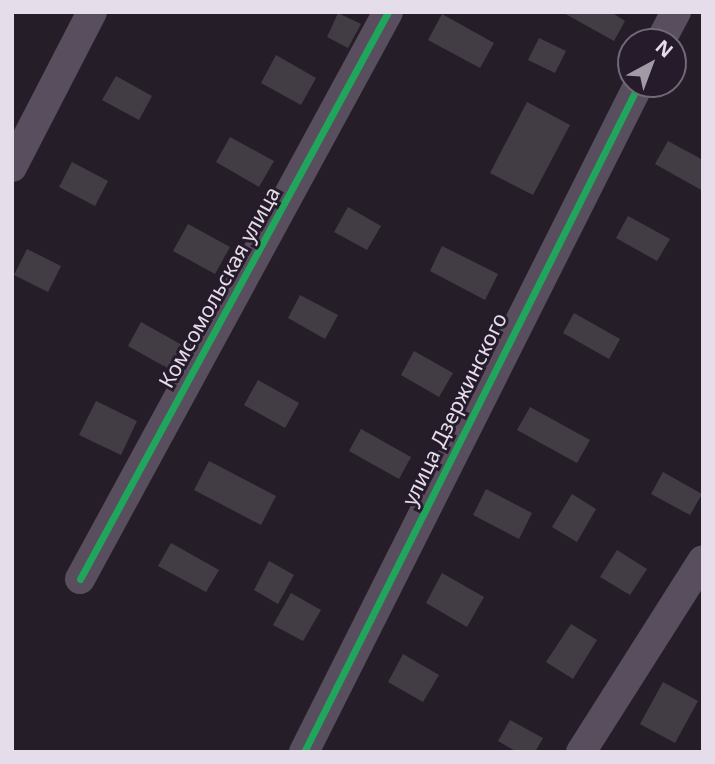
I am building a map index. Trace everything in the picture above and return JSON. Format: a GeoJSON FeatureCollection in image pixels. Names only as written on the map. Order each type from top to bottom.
{"type":"FeatureCollection","features":[{"type":"Feature","properties":{"kind":"street"},"geometry":{"type":"LineString","coordinates":[[12,167],[92,12]]}},
{"type":"Feature","properties":{"kind":"street","name":"Комсомольская улица"},"geometry":{"type":"LineString","coordinates":[[80,579],[388,12]]}},
{"type":"Feature","properties":{"kind":"street"},"geometry":{"type":"LineString","coordinates":[[667,28],[676,12]]}},
{"type":"Feature","properties":{"kind":"street","name":"улица Дзержинского"},"geometry":{"type":"LineString","coordinates":[[304,752],[632,98]]}},
{"type":"Feature","properties":{"kind":"street"},"geometry":{"type":"LineString","coordinates":[[581,752],[703,560]]}},
{"type":"Feature","properties":{"kind":"building"},"geometry":{"type":"Polygon","coordinates":[[[562,12],[611,12],[625,21],[621,28],[617,28],[614,41],[562,12]]]}},
{"type":"Feature","properties":{"kind":"building"},"geometry":{"type":"Polygon","coordinates":[[[338,13],[361,24],[348,48],[327,37],[338,13]]]}},
{"type":"Feature","properties":{"kind":"building"},"geometry":{"type":"Polygon","coordinates":[[[442,14],[494,43],[480,68],[428,40],[442,14]]]}},
{"type":"Feature","properties":{"kind":"building"},"geometry":{"type":"Polygon","coordinates":[[[539,38],[566,51],[555,73],[528,60],[539,38]]]}},
{"type":"Feature","properties":{"kind":"building"},"geometry":{"type":"Polygon","coordinates":[[[276,55],[316,78],[301,105],[261,83],[276,55]]]}},
{"type":"Feature","properties":{"kind":"building"},"geometry":{"type":"Polygon","coordinates":[[[116,76],[152,96],[139,120],[102,100],[116,76]]]}},
{"type":"Feature","properties":{"kind":"building"},"geometry":{"type":"Polygon","coordinates":[[[527,102],[570,125],[533,195],[490,173],[527,102]]]}},
{"type":"Feature","properties":{"kind":"building"},"geometry":{"type":"Polygon","coordinates":[[[230,137],[274,161],[259,187],[216,162],[230,137]]]}},
{"type":"Feature","properties":{"kind":"building"},"geometry":{"type":"Polygon","coordinates":[[[668,141],[703,160],[703,191],[655,164],[668,141]]]}},
{"type":"Feature","properties":{"kind":"building"},"geometry":{"type":"Polygon","coordinates":[[[72,162],[108,181],[95,206],[59,187],[72,162]]]}},
{"type":"Feature","properties":{"kind":"building"},"geometry":{"type":"Polygon","coordinates":[[[348,207],[381,226],[367,250],[334,232],[348,207]]]}},
{"type":"Feature","properties":{"kind":"building"},"geometry":{"type":"Polygon","coordinates":[[[628,216],[670,239],[657,261],[616,238],[628,216]]]}},
{"type":"Feature","properties":{"kind":"building"},"geometry":{"type":"Polygon","coordinates":[[[188,224],[230,247],[215,274],[173,251],[188,224]]]}},
{"type":"Feature","properties":{"kind":"building"},"geometry":{"type":"Polygon","coordinates":[[[442,246],[498,274],[485,300],[430,271],[442,246]]]}},
{"type":"Feature","properties":{"kind":"building"},"geometry":{"type":"Polygon","coordinates":[[[27,249],[61,266],[48,292],[14,275],[27,249]]]}},
{"type":"Feature","properties":{"kind":"building"},"geometry":{"type":"Polygon","coordinates":[[[300,295],[338,315],[325,339],[288,318],[300,295]]]}},
{"type":"Feature","properties":{"kind":"building"},"geometry":{"type":"Polygon","coordinates":[[[574,313],[620,339],[609,359],[563,333],[574,313]]]}},
{"type":"Feature","properties":{"kind":"building"},"geometry":{"type":"Polygon","coordinates":[[[141,322],[182,345],[169,369],[128,346],[141,322]]]}},
{"type":"Feature","properties":{"kind":"building"},"geometry":{"type":"Polygon","coordinates":[[[414,351],[453,373],[439,397],[401,375],[414,351]]]}},
{"type":"Feature","properties":{"kind":"building"},"geometry":{"type":"Polygon","coordinates":[[[258,380],[299,403],[285,428],[244,405],[258,380]]]}},
{"type":"Feature","properties":{"kind":"building"},"geometry":{"type":"Polygon","coordinates":[[[96,401],[137,421],[121,455],[79,435],[96,401]]]}},
{"type":"Feature","properties":{"kind":"building"},"geometry":{"type":"Polygon","coordinates":[[[530,407],[590,440],[577,463],[517,430],[530,407]]]}},
{"type":"Feature","properties":{"kind":"building"},"geometry":{"type":"Polygon","coordinates":[[[361,429],[411,457],[399,479],[349,451],[361,429]]]}},
{"type":"Feature","properties":{"kind":"building"},"geometry":{"type":"Polygon","coordinates":[[[209,461],[276,496],[261,525],[194,490],[209,461]]]}},
{"type":"Feature","properties":{"kind":"building"},"geometry":{"type":"Polygon","coordinates":[[[663,472],[702,494],[690,515],[651,494],[663,472]]]}},
{"type":"Feature","properties":{"kind":"building"},"geometry":{"type":"Polygon","coordinates":[[[486,489],[532,513],[519,539],[473,515],[486,489]]]}},
{"type":"Feature","properties":{"kind":"building"},"geometry":{"type":"Polygon","coordinates":[[[572,494],[596,509],[577,542],[552,527],[572,494]]]}},
{"type":"Feature","properties":{"kind":"building"},"geometry":{"type":"Polygon","coordinates":[[[171,543],[219,570],[206,592],[158,566],[171,543]]]}},
{"type":"Feature","properties":{"kind":"building"},"geometry":{"type":"Polygon","coordinates":[[[617,550],[647,569],[630,595],[600,577],[617,550]]]}},
{"type":"Feature","properties":{"kind":"building"},"geometry":{"type":"Polygon","coordinates":[[[269,561],[294,575],[278,604],[254,590],[269,561]]]}},
{"type":"Feature","properties":{"kind":"building"},"geometry":{"type":"Polygon","coordinates":[[[442,573],[484,597],[467,627],[426,603],[442,573]]]}},
{"type":"Feature","properties":{"kind":"building"},"geometry":{"type":"Polygon","coordinates":[[[291,593],[321,610],[303,641],[273,625],[291,593]]]}},
{"type":"Feature","properties":{"kind":"building"},"geometry":{"type":"Polygon","coordinates":[[[571,624],[597,640],[573,679],[546,662],[571,624]]]}},
{"type":"Feature","properties":{"kind":"building"},"geometry":{"type":"Polygon","coordinates":[[[403,654],[439,675],[423,702],[388,682],[403,654]]]}},
{"type":"Feature","properties":{"kind":"building"},"geometry":{"type":"Polygon","coordinates":[[[663,682],[698,701],[675,743],[640,724],[663,682]]]}},
{"type":"Feature","properties":{"kind":"building"},"geometry":{"type":"Polygon","coordinates":[[[510,720],[543,738],[535,752],[517,752],[498,741],[510,720]]]}},
{"type":"Feature","properties":{"kind":"cycle path"},"geometry":{"type":"LineString","coordinates":[[80,579],[388,12]]}},
{"type":"Feature","properties":{"kind":"cycle path"},"geometry":{"type":"LineString","coordinates":[[304,752],[632,98]]}}]}
